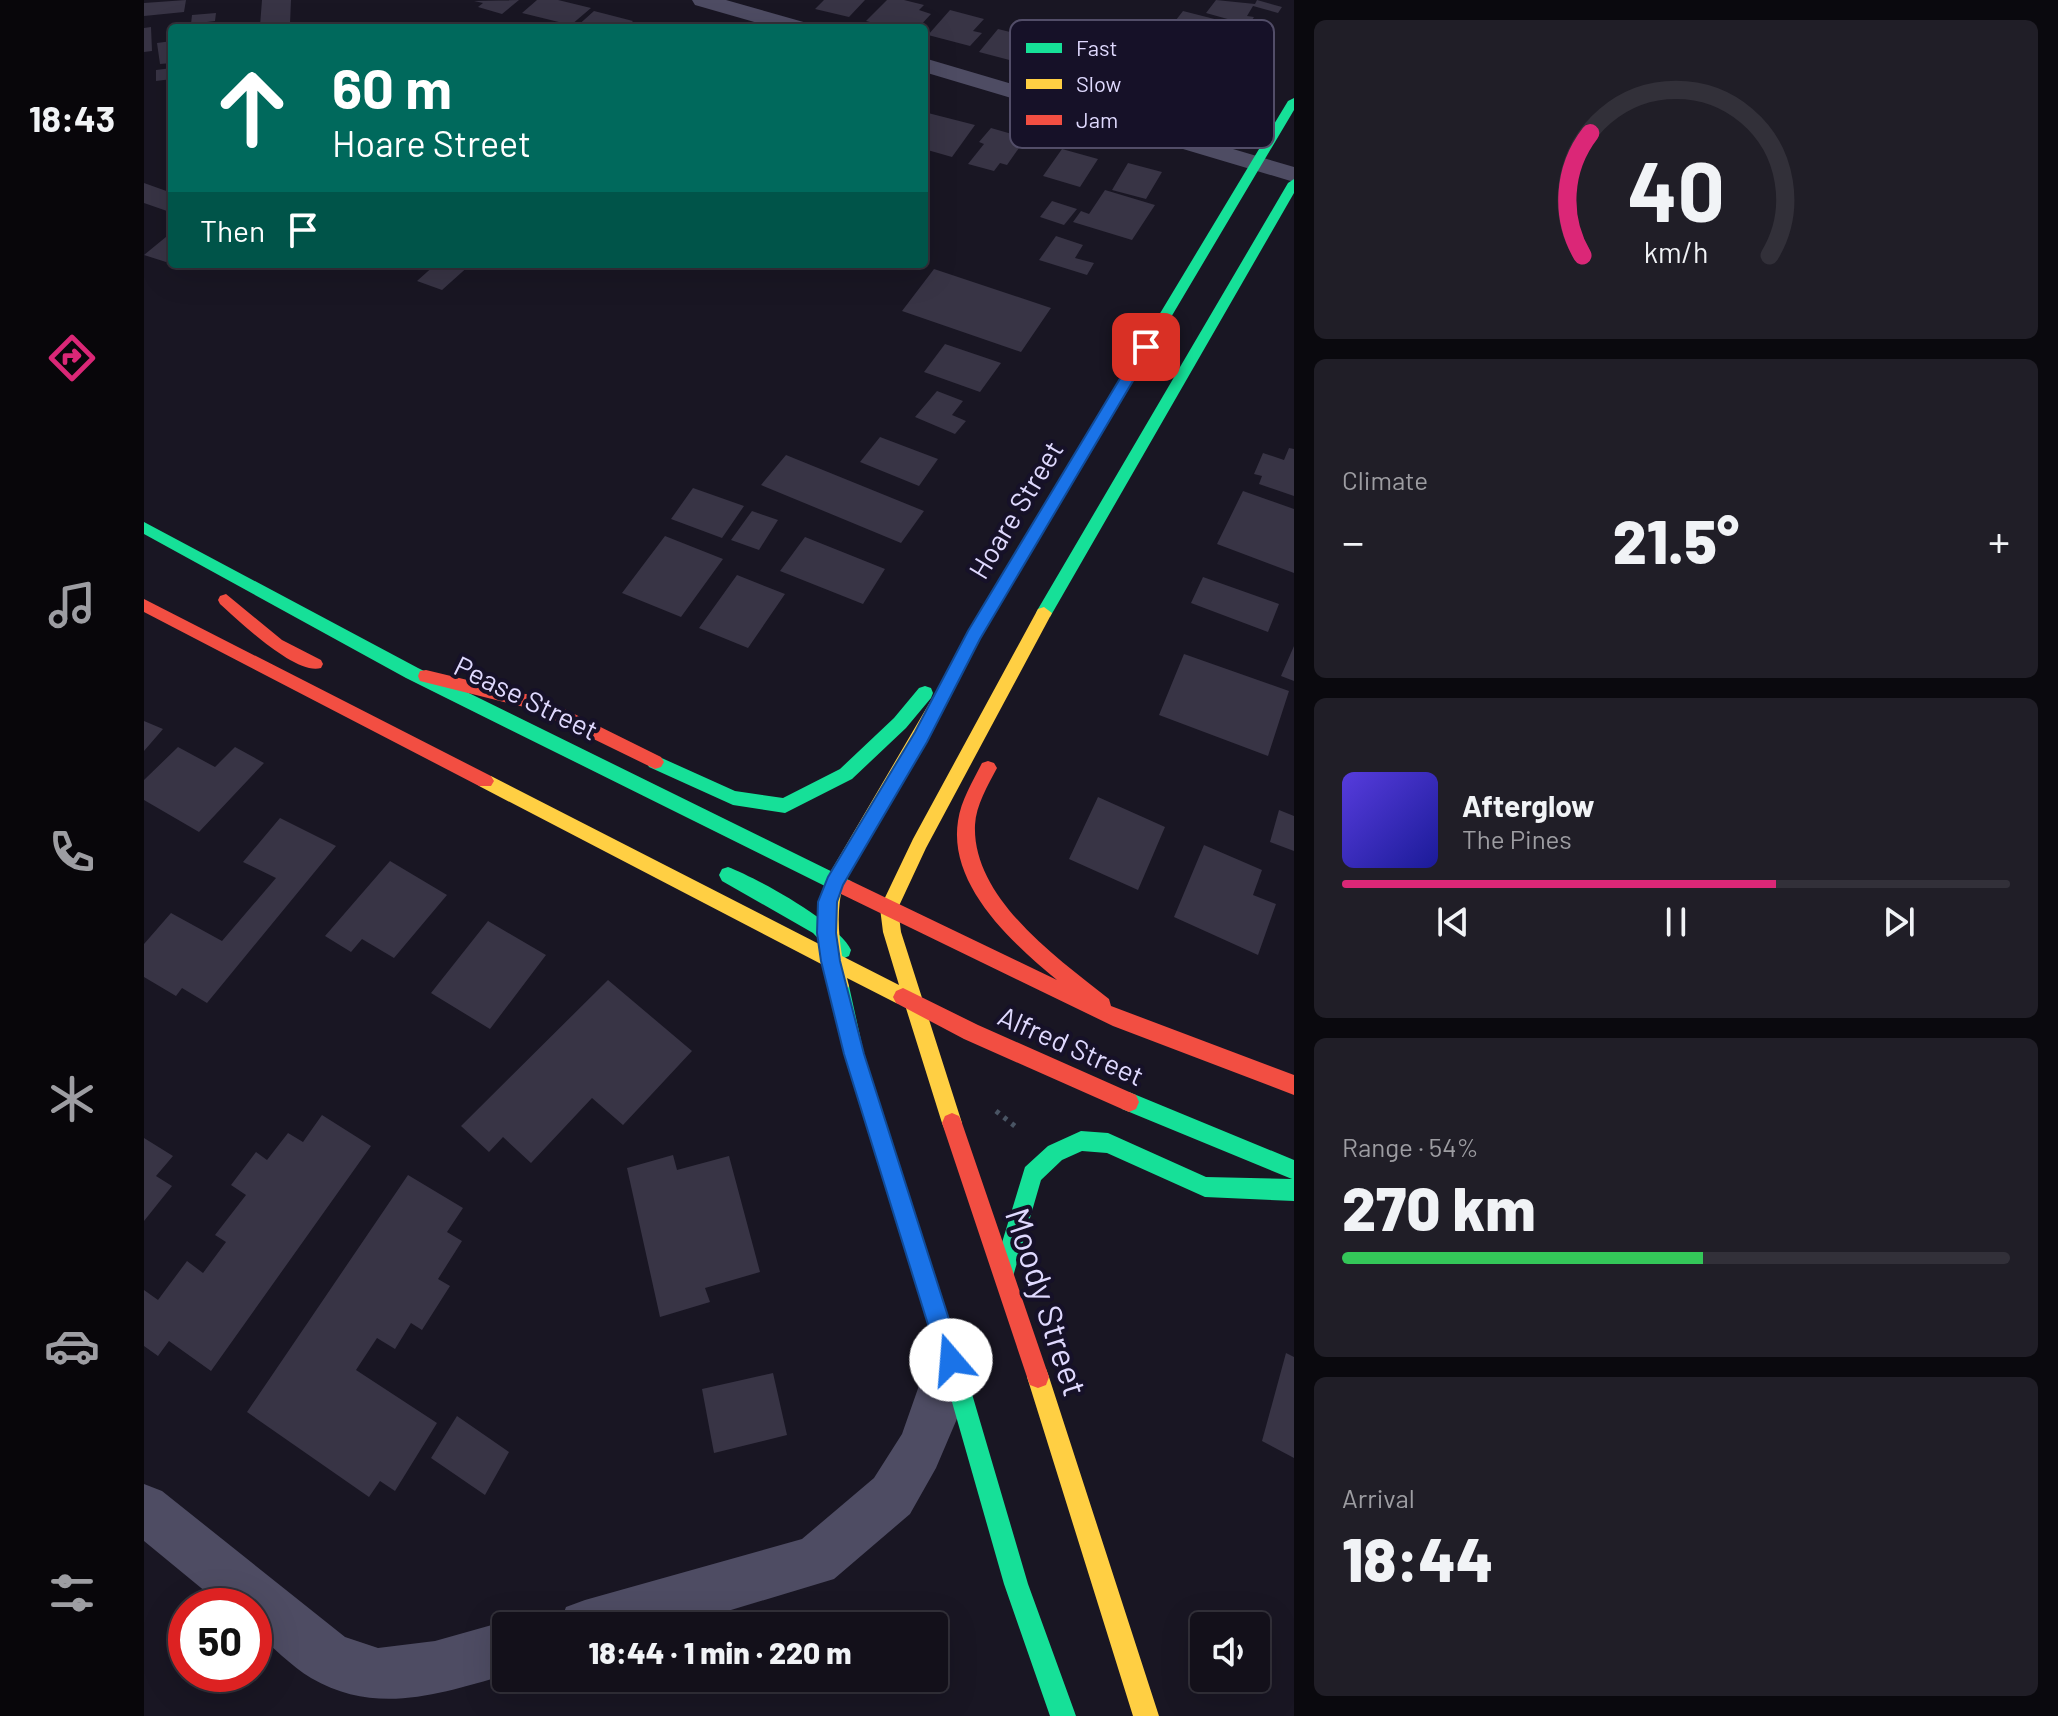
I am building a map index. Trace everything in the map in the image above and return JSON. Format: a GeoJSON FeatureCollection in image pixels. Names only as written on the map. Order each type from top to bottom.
{"type":"FeatureCollection","features":[{"type":"Feature","properties":{"kind":"main road","name":"Hoare Street"},"geometry":{"type":"LineString","coordinates":[[1274,133],[1294,101]]}},
{"type":"Feature","properties":{"kind":"main road","name":"Hoare Street"},"geometry":{"type":"LineString","coordinates":[[831,961],[821,906],[921,737],[974,636],[1265,148]]}},
{"type":"Feature","properties":{"kind":"main road"},"geometry":{"type":"LineString","coordinates":[[889,908],[919,844],[1046,609],[1294,183]]}},
{"type":"Feature","properties":{"kind":"main road","name":"Pease Street"},"geometry":{"type":"LineString","coordinates":[[144,527],[190,549],[412,673],[889,908]]}},
{"type":"Feature","properties":{"kind":"main road"},"geometry":{"type":"LineString","coordinates":[[190,549],[215,595],[326,651]]}},
{"type":"Feature","properties":{"kind":"main road"},"geometry":{"type":"LineString","coordinates":[[144,594],[152,610],[831,961],[854,1054],[951,1360],[1016,1584],[1063,1716]]}},
{"type":"Feature","properties":{"kind":"main road"},"geometry":{"type":"LineString","coordinates":[[226,600],[276,644],[332,673]]}},
{"type":"Feature","properties":{"kind":"main road"},"geometry":{"type":"LineString","coordinates":[[1015,709],[1046,609]]}},
{"type":"Feature","properties":{"kind":"main road"},"geometry":{"type":"LineString","coordinates":[[412,673],[536,703],[733,798],[785,806],[846,774],[900,723],[974,636]]}},
{"type":"Feature","properties":{"kind":"main road"},"geometry":{"type":"LineString","coordinates":[[997,749],[973,798],[965,828],[969,854],[988,899],[1007,924],[1120,1020]]}},
{"type":"Feature","properties":{"kind":"main road"},"geometry":{"type":"LineString","coordinates":[[733,867],[827,933],[869,981]]}},
{"type":"Feature","properties":{"kind":"main road"},"geometry":{"type":"LineString","coordinates":[[821,906],[850,932]]}},
{"type":"Feature","properties":{"kind":"main road","name":"Moody Street"},"geometry":{"type":"LineString","coordinates":[[889,908],[892,932],[937,1082],[1004,1272],[1146,1716]]}},
{"type":"Feature","properties":{"kind":"main road","name":"Alfred Street"},"geometry":{"type":"LineString","coordinates":[[889,908],[1120,1020],[1294,1085]]}},
{"type":"Feature","properties":{"kind":"main road","name":"Alfred Street"},"geometry":{"type":"LineString","coordinates":[[831,961],[869,981],[890,1001],[914,1003],[1012,1052],[1294,1170]]}},
{"type":"Feature","properties":{"kind":"main road"},"geometry":{"type":"LineString","coordinates":[[884,965],[890,1001],[937,1082]]}},
{"type":"Feature","properties":{"kind":"main road"},"geometry":{"type":"LineString","coordinates":[[909,1049],[951,1121]]}},
{"type":"Feature","properties":{"kind":"main road"},"geometry":{"type":"LineString","coordinates":[[1004,1272],[1032,1174],[1055,1153],[1081,1141],[1108,1143],[1205,1187],[1294,1190]]}},
{"type":"Feature","properties":{"kind":"street"},"geometry":{"type":"LineString","coordinates":[[703,0],[758,7],[791,24]]}},
{"type":"Feature","properties":{"kind":"street"},"geometry":{"type":"LineString","coordinates":[[928,66],[1010,91]]}},
{"type":"Feature","properties":{"kind":"street"},"geometry":{"type":"LineString","coordinates":[[1202,148],[1294,175]]}},
{"type":"Feature","properties":{"kind":"street"},"geometry":{"type":"LineString","coordinates":[[635,1612],[816,1561],[892,1496],[919,1451],[938,1407],[951,1360]]}},
{"type":"Feature","properties":{"kind":"street"},"geometry":{"type":"LineString","coordinates":[[144,1509],[330,1659],[378,1675],[435,1668],[492,1652]]}},
{"type":"Feature","properties":{"kind":"path"},"geometry":{"type":"LineString","coordinates":[[988,1105],[1022,1134]]}},
{"type":"Feature","properties":{"kind":"building"},"geometry":{"type":"Polygon","coordinates":[[[186,0],[184,12],[144,16],[144,3],[186,0]]]}},
{"type":"Feature","properties":{"kind":"building"},"geometry":{"type":"Polygon","coordinates":[[[262,0],[291,0],[290,24],[260,24],[262,0]]]}},
{"type":"Feature","properties":{"kind":"building"},"geometry":{"type":"Polygon","coordinates":[[[519,0],[502,14],[478,7],[483,3],[474,1],[519,0]]]}},
{"type":"Feature","properties":{"kind":"building"},"geometry":{"type":"Polygon","coordinates":[[[537,0],[558,0],[591,8],[572,24],[522,13],[537,0]]]}},
{"type":"Feature","properties":{"kind":"building"},"geometry":{"type":"Polygon","coordinates":[[[824,0],[865,0],[849,17],[815,9],[824,0]]]}},
{"type":"Feature","properties":{"kind":"building"},"geometry":{"type":"Polygon","coordinates":[[[887,0],[924,5],[919,10],[931,14],[922,24],[866,21],[887,0]]]}},
{"type":"Feature","properties":{"kind":"building"},"geometry":{"type":"Polygon","coordinates":[[[1216,0],[1255,4],[1257,0],[1282,7],[1278,13],[1253,6],[1247,16],[1254,17],[1252,20],[1231,20],[1206,13],[1216,0]]]}},
{"type":"Feature","properties":{"kind":"building"},"geometry":{"type":"Polygon","coordinates":[[[950,10],[984,19],[973,31],[982,33],[970,46],[928,35],[950,10]]]}},
{"type":"Feature","properties":{"kind":"building"},"geometry":{"type":"Polygon","coordinates":[[[594,11],[633,21],[630,24],[579,24],[594,11]]]}},
{"type":"Feature","properties":{"kind":"building"},"geometry":{"type":"Polygon","coordinates":[[[1183,11],[1218,20],[1176,20],[1183,11]]]}},
{"type":"Feature","properties":{"kind":"building"},"geometry":{"type":"Polygon","coordinates":[[[216,13],[215,21],[191,24],[192,15],[216,13]]]}},
{"type":"Feature","properties":{"kind":"building"},"geometry":{"type":"Polygon","coordinates":[[[151,27],[152,51],[144,52],[144,28],[151,27]]]}},
{"type":"Feature","properties":{"kind":"building"},"geometry":{"type":"Polygon","coordinates":[[[998,29],[1010,32],[1010,60],[979,52],[998,29]]]}},
{"type":"Feature","properties":{"kind":"building"},"geometry":{"type":"Polygon","coordinates":[[[168,42],[168,63],[160,64],[157,43],[168,42]]]}},
{"type":"Feature","properties":{"kind":"building"},"geometry":{"type":"Polygon","coordinates":[[[168,68],[168,80],[156,81],[156,70],[168,68]]]}},
{"type":"Feature","properties":{"kind":"building"},"geometry":{"type":"Polygon","coordinates":[[[928,113],[975,125],[952,157],[928,150],[928,113]]]}},
{"type":"Feature","properties":{"kind":"building"},"geometry":{"type":"Polygon","coordinates":[[[991,128],[1010,133],[1010,148],[1019,148],[1007,165],[1000,163],[994,171],[968,164],[984,144],[979,142],[991,128]]]}},
{"type":"Feature","properties":{"kind":"building"},"geometry":{"type":"Polygon","coordinates":[[[1062,149],[1098,159],[1080,187],[1043,176],[1062,149]]]}},
{"type":"Feature","properties":{"kind":"building"},"geometry":{"type":"Polygon","coordinates":[[[1128,163],[1162,172],[1146,199],[1112,190],[1128,163]]]}},
{"type":"Feature","properties":{"kind":"building"},"geometry":{"type":"Polygon","coordinates":[[[144,183],[168,192],[167,211],[144,203],[144,183]]]}},
{"type":"Feature","properties":{"kind":"building"},"geometry":{"type":"Polygon","coordinates":[[[1105,190],[1155,205],[1132,240],[1073,222],[1081,211],[1089,214],[1105,190]]]}},
{"type":"Feature","properties":{"kind":"building"},"geometry":{"type":"Polygon","coordinates":[[[1052,201],[1077,209],[1064,225],[1040,217],[1052,201]]]}},
{"type":"Feature","properties":{"kind":"building"},"geometry":{"type":"Polygon","coordinates":[[[168,235],[166,262],[144,255],[168,235]]]}},
{"type":"Feature","properties":{"kind":"building"},"geometry":{"type":"Polygon","coordinates":[[[1056,236],[1083,245],[1075,258],[1094,263],[1087,275],[1039,260],[1056,236]]]}},
{"type":"Feature","properties":{"kind":"building"},"geometry":{"type":"Polygon","coordinates":[[[432,268],[467,268],[442,290],[417,281],[432,268]]]}},
{"type":"Feature","properties":{"kind":"building"},"geometry":{"type":"Polygon","coordinates":[[[934,269],[1051,308],[1021,352],[902,311],[934,269]]]}},
{"type":"Feature","properties":{"kind":"building"},"geometry":{"type":"Polygon","coordinates":[[[945,344],[1001,363],[980,392],[924,372],[945,344]]]}},
{"type":"Feature","properties":{"kind":"building"},"geometry":{"type":"Polygon","coordinates":[[[937,391],[963,401],[952,415],[966,421],[955,434],[915,417],[937,391]]]}},
{"type":"Feature","properties":{"kind":"building"},"geometry":{"type":"Polygon","coordinates":[[[880,437],[938,459],[919,486],[860,462],[880,437]]]}},
{"type":"Feature","properties":{"kind":"building"},"geometry":{"type":"Polygon","coordinates":[[[1289,448],[1294,449],[1294,496],[1259,484],[1262,476],[1254,474],[1263,453],[1284,460],[1289,448]]]}},
{"type":"Feature","properties":{"kind":"building"},"geometry":{"type":"Polygon","coordinates":[[[786,455],[924,511],[901,543],[761,485],[786,455]]]}},
{"type":"Feature","properties":{"kind":"building"},"geometry":{"type":"Polygon","coordinates":[[[693,488],[744,506],[722,538],[671,519],[693,488]]]}},
{"type":"Feature","properties":{"kind":"building"},"geometry":{"type":"Polygon","coordinates":[[[1243,491],[1294,509],[1294,573],[1217,544],[1243,491]]]}},
{"type":"Feature","properties":{"kind":"building"},"geometry":{"type":"Polygon","coordinates":[[[752,511],[778,520],[759,550],[731,540],[752,511]]]}},
{"type":"Feature","properties":{"kind":"building"},"geometry":{"type":"Polygon","coordinates":[[[665,536],[723,559],[681,617],[622,593],[665,536]]]}},
{"type":"Feature","properties":{"kind":"building"},"geometry":{"type":"Polygon","coordinates":[[[805,537],[885,569],[863,604],[780,571],[805,537]]]}},
{"type":"Feature","properties":{"kind":"building"},"geometry":{"type":"Polygon","coordinates":[[[737,575],[785,594],[748,648],[699,628],[737,575]]]}},
{"type":"Feature","properties":{"kind":"building"},"geometry":{"type":"Polygon","coordinates":[[[1203,577],[1279,604],[1268,632],[1191,603],[1203,577]]]}},
{"type":"Feature","properties":{"kind":"building"},"geometry":{"type":"Polygon","coordinates":[[[1294,646],[1294,681],[1281,676],[1294,646]]]}},
{"type":"Feature","properties":{"kind":"building"},"geometry":{"type":"Polygon","coordinates":[[[1184,654],[1289,691],[1268,756],[1159,715],[1184,654]]]}},
{"type":"Feature","properties":{"kind":"building"},"geometry":{"type":"Polygon","coordinates":[[[144,721],[163,729],[144,751],[144,721]]]}},
{"type":"Feature","properties":{"kind":"building"},"geometry":{"type":"Polygon","coordinates":[[[178,747],[215,767],[235,747],[264,763],[199,832],[144,800],[144,780],[178,747]]]}},
{"type":"Feature","properties":{"kind":"building"},"geometry":{"type":"Polygon","coordinates":[[[1098,797],[1165,827],[1138,890],[1069,859],[1098,797]]]}},
{"type":"Feature","properties":{"kind":"building"},"geometry":{"type":"Polygon","coordinates":[[[1279,810],[1294,816],[1294,851],[1270,842],[1279,810]]]}},
{"type":"Feature","properties":{"kind":"building"},"geometry":{"type":"Polygon","coordinates":[[[280,818],[336,846],[207,1003],[182,988],[176,996],[144,977],[144,944],[171,913],[222,941],[276,878],[243,862],[280,818]]]}},
{"type":"Feature","properties":{"kind":"building"},"geometry":{"type":"Polygon","coordinates":[[[1204,845],[1262,870],[1253,895],[1276,904],[1258,955],[1174,917],[1204,845]]]}},
{"type":"Feature","properties":{"kind":"building"},"geometry":{"type":"Polygon","coordinates":[[[390,861],[447,895],[394,958],[362,939],[351,952],[325,936],[390,861]]]}},
{"type":"Feature","properties":{"kind":"building"},"geometry":{"type":"Polygon","coordinates":[[[488,921],[546,955],[490,1029],[431,993],[488,921]]]}},
{"type":"Feature","properties":{"kind":"building"},"geometry":{"type":"Polygon","coordinates":[[[608,980],[692,1051],[623,1125],[592,1098],[531,1163],[503,1137],[489,1152],[461,1126],[608,980]]]}},
{"type":"Feature","properties":{"kind":"building"},"geometry":{"type":"Polygon","coordinates":[[[322,1115],[371,1146],[211,1371],[169,1341],[158,1356],[144,1346],[144,1290],[158,1300],[187,1261],[203,1273],[226,1242],[215,1235],[246,1195],[231,1185],[256,1152],[267,1160],[288,1133],[303,1142],[322,1115]]]}},
{"type":"Feature","properties":{"kind":"building"},"geometry":{"type":"Polygon","coordinates":[[[144,1138],[173,1156],[156,1176],[172,1186],[144,1221],[144,1138]]]}},
{"type":"Feature","properties":{"kind":"building"},"geometry":{"type":"Polygon","coordinates":[[[673,1155],[677,1170],[729,1156],[760,1272],[705,1288],[710,1302],[660,1317],[627,1168],[673,1155]]]}},
{"type":"Feature","properties":{"kind":"building"},"geometry":{"type":"Polygon","coordinates":[[[408,1175],[463,1208],[447,1232],[462,1241],[438,1279],[450,1286],[422,1330],[411,1323],[395,1349],[377,1338],[356,1370],[437,1423],[395,1491],[380,1481],[369,1497],[247,1412],[408,1175]]]}},
{"type":"Feature","properties":{"kind":"building"},"geometry":{"type":"Polygon","coordinates":[[[1286,1353],[1294,1357],[1294,1458],[1262,1441],[1286,1353]]]}},
{"type":"Feature","properties":{"kind":"building"},"geometry":{"type":"Polygon","coordinates":[[[773,1373],[787,1435],[714,1453],[702,1389],[773,1373]]]}},
{"type":"Feature","properties":{"kind":"building"},"geometry":{"type":"Polygon","coordinates":[[[457,1416],[509,1452],[485,1495],[431,1458],[457,1416]]]}},
{"type":"Feature","properties":{"kind":"traffic: fast"},"geometry":{"type":"LineString","coordinates":[[1274,134],[1294,101]]}},
{"type":"Feature","properties":{"kind":"traffic: fast"},"geometry":{"type":"LineString","coordinates":[[943,695],[974,636],[1266,148]]}},
{"type":"Feature","properties":{"kind":"traffic: fast"},"geometry":{"type":"LineString","coordinates":[[1044,613],[1294,183]]}},
{"type":"Feature","properties":{"kind":"traffic: fast"},"geometry":{"type":"LineString","coordinates":[[144,527],[412,673],[845,887]]}},
{"type":"Feature","properties":{"kind":"traffic: fast"},"geometry":{"type":"LineString","coordinates":[[655,762],[733,798],[785,806],[846,774],[900,723],[925,693]]}},
{"type":"Feature","properties":{"kind":"traffic: fast"},"geometry":{"type":"LineString","coordinates":[[728,875],[820,927],[842,950]]}},
{"type":"Feature","properties":{"kind":"traffic: fast"},"geometry":{"type":"LineString","coordinates":[[839,986],[854,1054],[951,1360],[1016,1584],[1063,1716]]}},
{"type":"Feature","properties":{"kind":"traffic: fast"},"geometry":{"type":"LineString","coordinates":[[1129,1102],[1294,1170]]}},
{"type":"Feature","properties":{"kind":"traffic: fast"},"geometry":{"type":"LineString","coordinates":[[1004,1272],[1032,1174],[1055,1153],[1081,1141],[1108,1143],[1205,1187],[1294,1190]]}},
{"type":"Feature","properties":{"kind":"traffic: slow"},"geometry":{"type":"LineString","coordinates":[[952,1123],[892,932],[889,908],[919,844],[1044,613]]}},
{"type":"Feature","properties":{"kind":"traffic: slow"},"geometry":{"type":"LineString","coordinates":[[839,986],[829,921],[834,882],[943,695]]}},
{"type":"Feature","properties":{"kind":"traffic: slow"},"geometry":{"type":"LineString","coordinates":[[485,781],[903,997]]}},
{"type":"Feature","properties":{"kind":"traffic: slow"},"geometry":{"type":"LineString","coordinates":[[1038,1377],[1146,1716]]}},
{"type":"Feature","properties":{"kind":"traffic: jam"},"geometry":{"type":"LineString","coordinates":[[226,600],[276,644],[315,664]]}},
{"type":"Feature","properties":{"kind":"traffic: jam"},"geometry":{"type":"LineString","coordinates":[[144,605],[485,781]]}},
{"type":"Feature","properties":{"kind":"traffic: jam"},"geometry":{"type":"LineString","coordinates":[[426,676],[536,703],[655,762]]}},
{"type":"Feature","properties":{"kind":"traffic: jam"},"geometry":{"type":"LineString","coordinates":[[988,768],[971,803],[966,825],[968,852],[977,878],[1013,927],[1102,1005]]}},
{"type":"Feature","properties":{"kind":"traffic: jam"},"geometry":{"type":"LineString","coordinates":[[845,887],[1120,1020],[1294,1085]]}},
{"type":"Feature","properties":{"kind":"traffic: jam"},"geometry":{"type":"LineString","coordinates":[[903,997],[971,1032],[1129,1102]]}},
{"type":"Feature","properties":{"kind":"traffic: jam"},"geometry":{"type":"LineString","coordinates":[[952,1123],[1038,1377]]}},
{"type":"Feature","properties":{"kind":"route"},"geometry":{"type":"LineString","coordinates":[[951,1360],[854,1054],[831,961],[827,933],[828,902],[834,882],[921,737],[974,636],[1146,347]]}}]}
